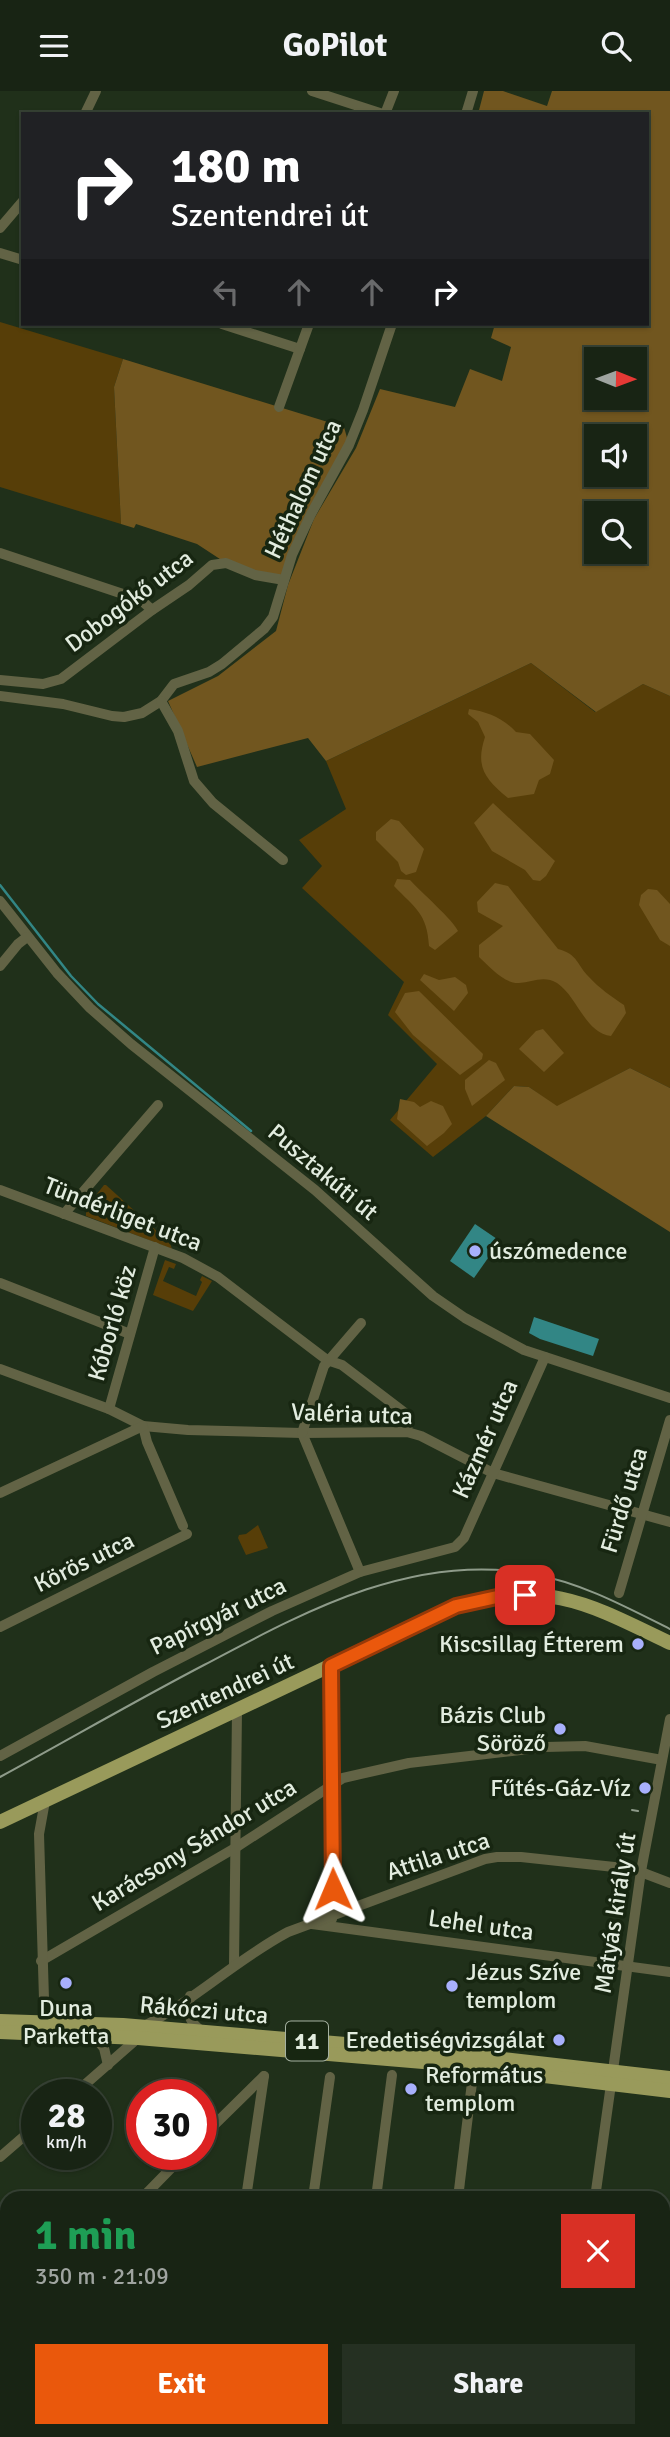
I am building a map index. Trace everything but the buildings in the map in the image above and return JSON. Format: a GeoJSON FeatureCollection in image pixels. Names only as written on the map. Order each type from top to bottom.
{"type":"FeatureCollection","features":[{"type":"Feature","properties":{"kind":"main road","name":"Szentendrei út"},"geometry":{"type":"LineString","coordinates":[[0,1822],[456,1606],[497,1597],[542,1595],[571,1599],[598,1608],[670,1643]]}},
{"type":"Feature","properties":{"kind":"main road","name":"Rákóczi utca"},"geometry":{"type":"LineString","coordinates":[[0,2021],[612,2078]]}},
{"type":"Feature","properties":{"kind":"main road","name":"Rákóczi utca"},"geometry":{"type":"LineString","coordinates":[[0,2032],[93,2035],[109,2031]]}},
{"type":"Feature","properties":{"kind":"main road","name":"Rákóczi utca"},"geometry":{"type":"LineString","coordinates":[[140,2033],[205,2032],[452,2053],[612,2078]]}},
{"type":"Feature","properties":{"kind":"main road","name":"11"},"geometry":{"type":"LineString","coordinates":[[612,2078],[670,2078]]}},
{"type":"Feature","properties":{"kind":"main road","name":"11"},"geometry":{"type":"LineString","coordinates":[[612,2078],[670,2091]]}},
{"type":"Feature","properties":{"kind":"street"},"geometry":{"type":"LineString","coordinates":[[86,112],[96,91]]}},
{"type":"Feature","properties":{"kind":"street"},"geometry":{"type":"LineString","coordinates":[[312,91],[378,112]]}},
{"type":"Feature","properties":{"kind":"street"},"geometry":{"type":"LineString","coordinates":[[385,112],[394,91]]}},
{"type":"Feature","properties":{"kind":"street"},"geometry":{"type":"LineString","coordinates":[[467,112],[473,91]]}},
{"type":"Feature","properties":{"kind":"street"},"geometry":{"type":"LineString","coordinates":[[0,227],[21,203]]}},
{"type":"Feature","properties":{"kind":"street"},"geometry":{"type":"LineString","coordinates":[[0,253],[21,259]]}},
{"type":"Feature","properties":{"kind":"street"},"geometry":{"type":"LineString","coordinates":[[228,326],[300,349]]}},
{"type":"Feature","properties":{"kind":"street"},"geometry":{"type":"LineString","coordinates":[[279,407],[308,326]]}},
{"type":"Feature","properties":{"kind":"street","name":"Héthalom utca"},"geometry":{"type":"LineString","coordinates":[[0,696],[63,704],[124,717],[142,713],[161,701],[174,684],[215,669],[264,629],[273,617],[284,580],[311,514],[359,422],[391,326]]}},
{"type":"Feature","properties":{"kind":"street"},"geometry":{"type":"LineString","coordinates":[[0,553],[141,600],[152,610]]}},
{"type":"Feature","properties":{"kind":"street","name":"Dobogókő utca"},"geometry":{"type":"LineString","coordinates":[[0,680],[43,684],[61,679],[219,563],[255,575],[284,580]]}},
{"type":"Feature","properties":{"kind":"street"},"geometry":{"type":"LineString","coordinates":[[161,701],[178,731],[190,774],[199,789],[283,860]]}},
{"type":"Feature","properties":{"kind":"street","name":"Pusztakúti út"},"geometry":{"type":"LineString","coordinates":[[0,901],[90,1008],[131,1044],[315,1190],[433,1296],[502,1339],[545,1357],[670,1398]]}},
{"type":"Feature","properties":{"kind":"street"},"geometry":{"type":"LineString","coordinates":[[0,966],[27,936]]}},
{"type":"Feature","properties":{"kind":"street"},"geometry":{"type":"LineString","coordinates":[[64,1214],[158,1105]]}},
{"type":"Feature","properties":{"kind":"street","name":"Tündérliget utca"},"geometry":{"type":"LineString","coordinates":[[0,1190],[155,1247],[212,1273],[327,1360],[354,1373],[405,1413],[407,1432]]}},
{"type":"Feature","properties":{"kind":"street","name":"Kóborló köz"},"geometry":{"type":"LineString","coordinates":[[109,1409],[155,1247]]}},
{"type":"Feature","properties":{"kind":"street"},"geometry":{"type":"LineString","coordinates":[[0,1283],[130,1334]]}},
{"type":"Feature","properties":{"kind":"street"},"geometry":{"type":"LineString","coordinates":[[360,1573],[302,1433],[327,1360],[361,1323]]}},
{"type":"Feature","properties":{"kind":"street","name":"Kázmér utca"},"geometry":{"type":"LineString","coordinates":[[464,1538],[545,1357]]}},
{"type":"Feature","properties":{"kind":"street"},"geometry":{"type":"LineString","coordinates":[[0,1369],[109,1409],[143,1426]]}},
{"type":"Feature","properties":{"kind":"street","name":"Fürdő utca"},"geometry":{"type":"LineString","coordinates":[[619,1593],[670,1420]]}},
{"type":"Feature","properties":{"kind":"street"},"geometry":{"type":"LineString","coordinates":[[0,1493],[143,1426]]}},
{"type":"Feature","properties":{"kind":"street","name":"Valéria utca"},"geometry":{"type":"LineString","coordinates":[[143,1426],[302,1433],[407,1432],[421,1436],[493,1473],[670,1522]]}},
{"type":"Feature","properties":{"kind":"street","name":"Körös utca"},"geometry":{"type":"LineString","coordinates":[[0,1627],[185,1530],[146,1442],[143,1426]]}},
{"type":"Feature","properties":{"kind":"street","name":"Papírgyár utca"},"geometry":{"type":"LineString","coordinates":[[0,1756],[229,1633],[360,1573],[400,1560],[450,1549],[464,1538]]}},
{"type":"Feature","properties":{"kind":"street"},"geometry":{"type":"LineString","coordinates":[[331,1666],[331,1920]]}},
{"type":"Feature","properties":{"kind":"street"},"geometry":{"type":"LineString","coordinates":[[234,1965],[237,1710]]}},
{"type":"Feature","properties":{"kind":"street","name":"Mátyás király út"},"geometry":{"type":"LineString","coordinates":[[597,2191],[641,1871],[670,1719]]}},
{"type":"Feature","properties":{"kind":"street","name":"Karácsony Sándor utca"},"geometry":{"type":"LineString","coordinates":[[41,1961],[235,1848],[344,1778],[409,1763],[546,1747],[585,1746],[662,1760]]}},
{"type":"Feature","properties":{"kind":"street"},"geometry":{"type":"LineString","coordinates":[[44,1999],[39,1834],[45,1801]]}},
{"type":"Feature","properties":{"kind":"street"},"geometry":{"type":"LineString","coordinates":[[21,1813],[39,1834]]}},
{"type":"Feature","properties":{"kind":"street","name":"Attila utca"},"geometry":{"type":"LineString","coordinates":[[92,2079],[140,2033],[261,1947],[310,1924],[331,1920],[346,1910],[497,1857],[521,1857],[641,1871],[670,1883]]}},
{"type":"Feature","properties":{"kind":"street"},"geometry":{"type":"LineString","coordinates":[[346,1910],[348,1928]]}},
{"type":"Feature","properties":{"kind":"street","name":"Lehel utca"},"geometry":{"type":"LineString","coordinates":[[331,1920],[348,1928],[670,1972]]}},
{"type":"Feature","properties":{"kind":"street"},"geometry":{"type":"LineString","coordinates":[[190,1996],[190,2019],[205,2032]]}},
{"type":"Feature","properties":{"kind":"street"},"geometry":{"type":"LineString","coordinates":[[108,2065],[112,2052],[109,2031]]}},
{"type":"Feature","properties":{"kind":"street"},"geometry":{"type":"LineString","coordinates":[[93,2035],[104,2049],[108,2065]]}},
{"type":"Feature","properties":{"kind":"street"},"geometry":{"type":"LineString","coordinates":[[459,2191],[474,2066]]}},
{"type":"Feature","properties":{"kind":"street"},"geometry":{"type":"LineString","coordinates":[[217,2123],[266,2074],[247,2191]]}},
{"type":"Feature","properties":{"kind":"street"},"geometry":{"type":"LineString","coordinates":[[377,2191],[392,2075]]}},
{"type":"Feature","properties":{"kind":"street"},"geometry":{"type":"LineString","coordinates":[[314,2191],[330,2077]]}},
{"type":"Feature","properties":{"kind":"street"},"geometry":{"type":"LineString","coordinates":[[0,2157],[21,2139]]}},
{"type":"Feature","properties":{"kind":"street"},"geometry":{"type":"LineString","coordinates":[[149,2191],[169,2170]]}},
{"type":"Feature","properties":{"kind":"shaded area"},"geometry":{"type":"Polygon","coordinates":[[[484,91],[503,91],[547,106],[552,91],[670,91],[670,696],[643,684],[596,712],[531,663],[326,761],[308,738],[197,767],[168,701],[218,676],[276,631],[288,585],[314,519],[356,448],[380,389],[455,407],[470,369],[502,381],[511,347],[491,338],[494,326],[649,326],[649,112],[479,112],[484,91]]]}},
{"type":"Feature","properties":{"kind":"shaded area"},"geometry":{"type":"Polygon","coordinates":[[[0,322],[123,359],[114,387],[121,524],[0,487],[0,322]]]}},
{"type":"Feature","properties":{"kind":"shaded area"},"geometry":{"type":"Polygon","coordinates":[[[123,359],[344,427],[349,445],[284,580],[226,563],[197,544],[136,524],[134,528],[121,524],[114,387],[123,359]]]}},
{"type":"Feature","properties":{"kind":"shaded area"},"geometry":{"type":"Polygon","coordinates":[[[531,663],[595,712],[643,684],[670,696],[670,1088],[630,1068],[557,1107],[529,1087],[514,1086],[486,1116],[433,1157],[390,1120],[437,1064],[388,1015],[404,982],[302,888],[322,866],[299,840],[346,809],[326,761],[531,663]]]}},
{"type":"Feature","properties":{"kind":"shaded area"},"geometry":{"type":"Polygon","coordinates":[[[469,709],[495,716],[516,732],[530,734],[554,760],[550,774],[539,780],[534,794],[508,798],[493,785],[482,764],[485,737],[478,722],[468,714],[469,709]]]}},
{"type":"Feature","properties":{"kind":"shaded area"},"geometry":{"type":"Polygon","coordinates":[[[493,803],[555,861],[540,881],[533,880],[525,870],[492,851],[474,823],[493,803]]]}},
{"type":"Feature","properties":{"kind":"shaded area"},"geometry":{"type":"Polygon","coordinates":[[[391,819],[399,821],[424,849],[416,872],[406,875],[401,871],[398,862],[376,840],[376,832],[391,819]]]}},
{"type":"Feature","properties":{"kind":"shaded area"},"geometry":{"type":"Polygon","coordinates":[[[397,879],[410,880],[444,913],[458,931],[435,950],[429,946],[423,918],[394,886],[397,879]]]}},
{"type":"Feature","properties":{"kind":"shaded area"},"geometry":{"type":"Polygon","coordinates":[[[495,883],[508,886],[558,949],[573,957],[593,981],[624,1005],[626,1013],[611,1036],[594,1028],[557,983],[543,979],[513,983],[497,974],[479,957],[479,945],[503,926],[478,912],[477,902],[495,883]]]}},
{"type":"Feature","properties":{"kind":"shaded area"},"geometry":{"type":"Polygon","coordinates":[[[648,889],[657,890],[670,904],[670,946],[660,940],[639,905],[641,895],[648,889]]]}},
{"type":"Feature","properties":{"kind":"shaded area"},"geometry":{"type":"Polygon","coordinates":[[[424,974],[439,980],[455,977],[466,985],[468,993],[454,1011],[420,980],[424,974]]]}},
{"type":"Feature","properties":{"kind":"shaded area"},"geometry":{"type":"Polygon","coordinates":[[[419,991],[483,1054],[482,1059],[460,1075],[413,1035],[395,1012],[405,993],[419,991]]]}},
{"type":"Feature","properties":{"kind":"shaded area"},"geometry":{"type":"Polygon","coordinates":[[[543,1029],[564,1053],[544,1072],[519,1049],[536,1031],[543,1029]]]}},
{"type":"Feature","properties":{"kind":"shaded area"},"geometry":{"type":"Polygon","coordinates":[[[489,1060],[496,1063],[505,1080],[472,1106],[465,1089],[465,1080],[489,1060]]]}},
{"type":"Feature","properties":{"kind":"shaded area"},"geometry":{"type":"Polygon","coordinates":[[[630,1068],[670,1088],[670,1232],[486,1116],[514,1086],[529,1087],[557,1106],[630,1068]]]}},
{"type":"Feature","properties":{"kind":"shaded area"},"geometry":{"type":"Polygon","coordinates":[[[400,1099],[414,1102],[420,1107],[431,1101],[443,1106],[452,1124],[427,1146],[397,1119],[400,1099]]]}},
{"type":"Feature","properties":{"kind":"shaded area"},"geometry":{"type":"Polygon","coordinates":[[[104,1185],[170,1243],[172,1249],[86,1216],[86,1208],[104,1185]]]}},
{"type":"Feature","properties":{"kind":"shaded area"},"geometry":{"type":"Polygon","coordinates":[[[165,1260],[176,1264],[174,1269],[169,1267],[163,1281],[196,1296],[202,1276],[212,1281],[193,1311],[153,1295],[165,1260]]]}},
{"type":"Feature","properties":{"kind":"shaded area"},"geometry":{"type":"Polygon","coordinates":[[[258,1525],[268,1548],[246,1555],[239,1535],[246,1534],[258,1525]]]}},
{"type":"Feature","properties":{"kind":"water","name":"úszómedence"},"geometry":{"type":"Polygon","coordinates":[[[475,1224],[500,1241],[474,1278],[450,1261],[475,1224]]]}},
{"type":"Feature","properties":{"kind":"water"},"geometry":{"type":"Polygon","coordinates":[[[534,1317],[599,1339],[593,1356],[529,1333],[534,1317]]]}},
{"type":"Feature","properties":{"kind":"waterway"},"geometry":{"type":"LineString","coordinates":[[0,885],[71,976],[98,1004],[251,1131]]}},
{"type":"Feature","properties":{"kind":"tram line"},"geometry":{"type":"LineString","coordinates":[[0,1777],[282,1625],[362,1591],[403,1579],[445,1571],[489,1569],[533,1574],[569,1583],[670,1629]]}},
{"type":"Feature","properties":{"kind":"tram line"},"geometry":{"type":"LineString","coordinates":[[632,1810],[638,1811]]}},
{"type":"Feature","properties":{"kind":"place","name":"úszómedence"},"geometry":{"type":"Point","coordinates":[475,1251]}},
{"type":"Feature","properties":{"kind":"place","name":"Kiscsillag Étterem"},"geometry":{"type":"Point","coordinates":[638,1644]}},
{"type":"Feature","properties":{"kind":"place","name":"Bázis Club Söröző"},"geometry":{"type":"Point","coordinates":[560,1729]}},
{"type":"Feature","properties":{"kind":"place","name":"Fűtés-Gáz-Víz"},"geometry":{"type":"Point","coordinates":[645,1788]}},
{"type":"Feature","properties":{"kind":"place","name":"Duna Parketta"},"geometry":{"type":"Point","coordinates":[66,1983]}},
{"type":"Feature","properties":{"kind":"place","name":"Jézus Szíve templom"},"geometry":{"type":"Point","coordinates":[452,1986]}},
{"type":"Feature","properties":{"kind":"place","name":"Eredetiségvizsgálat"},"geometry":{"type":"Point","coordinates":[559,2040]}},
{"type":"Feature","properties":{"kind":"place","name":"Református templom"},"geometry":{"type":"Point","coordinates":[411,2089]}},
{"type":"Feature","properties":{"kind":"route"},"geometry":{"type":"LineString","coordinates":[[333,1889],[331,1666],[456,1606],[497,1597],[525,1595]]}}]}
